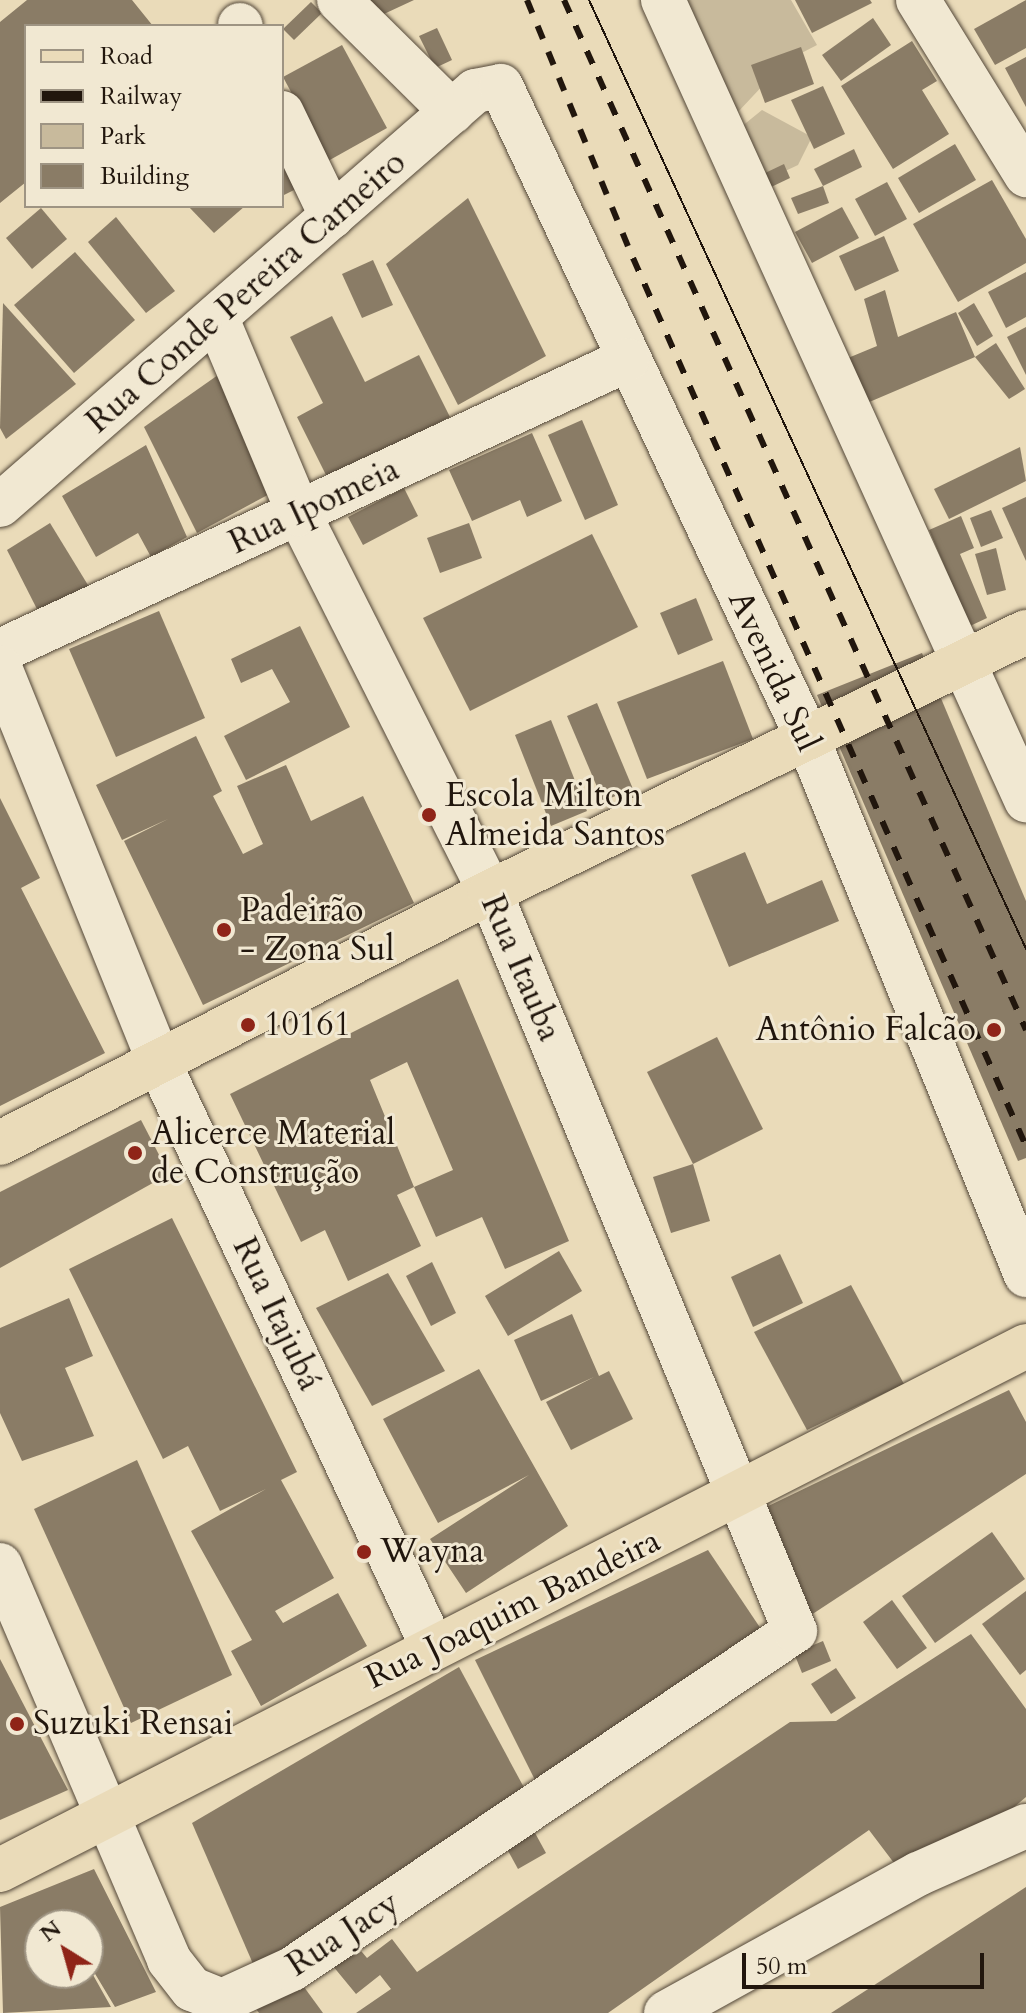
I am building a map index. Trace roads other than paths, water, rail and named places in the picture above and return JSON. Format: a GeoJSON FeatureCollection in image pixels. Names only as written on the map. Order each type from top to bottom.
{"type":"FeatureCollection","features":[{"type":"Feature","properties":{"kind":"main road"},"geometry":{"type":"LineString","coordinates":[[0,1143],[160,1065],[490,892],[963,659],[1026,632]]}},
{"type":"Feature","properties":{"kind":"main road","name":"Rua Joaquim Bandeira"},"geometry":{"type":"LineString","coordinates":[[0,1870],[105,1820],[432,1646],[742,1496],[1026,1346]]}},
{"type":"Feature","properties":{"kind":"street"},"geometry":{"type":"LineString","coordinates":[[339,0],[452,112]]}},
{"type":"Feature","properties":{"kind":"street"},"geometry":{"type":"LineString","coordinates":[[663,0],[1026,800]]}},
{"type":"Feature","properties":{"kind":"street"},"geometry":{"type":"LineString","coordinates":[[918,0],[1026,175]]}},
{"type":"Feature","properties":{"kind":"street","name":"Rua Conde Pereira Carneiro"},"geometry":{"type":"LineString","coordinates":[[0,505],[452,112],[494,83]]}},
{"type":"Feature","properties":{"kind":"street","name":"Avenida Sul"},"geometry":{"type":"LineString","coordinates":[[494,83],[509,92],[627,360],[807,737],[1026,1275]]}},
{"type":"Feature","properties":{"kind":"street"},"geometry":{"type":"LineString","coordinates":[[284,117],[332,217]]}},
{"type":"Feature","properties":{"kind":"street","name":"Rua Itauba"},"geometry":{"type":"LineString","coordinates":[[217,319],[299,514],[490,892],[742,1496],[795,1631]]}},
{"type":"Feature","properties":{"kind":"street","name":"Rua Ipomeia"},"geometry":{"type":"LineString","coordinates":[[0,651],[627,360]]}},
{"type":"Feature","properties":{"kind":"street","name":"Rua Itajubá"},"geometry":{"type":"LineString","coordinates":[[0,668],[160,1065],[432,1646]]}},
{"type":"Feature","properties":{"kind":"street","name":"Rua Jacy"},"geometry":{"type":"LineString","coordinates":[[0,1565],[105,1820],[177,1975],[207,1998],[240,1999],[795,1631]]}},
{"type":"Feature","properties":{"kind":"street"},"geometry":{"type":"LineString","coordinates":[[666,2013],[918,1874],[1026,1826]]}},
{"type":"Feature","properties":{"kind":"tram line"},"geometry":{"type":"LineString","coordinates":[[589,0],[1026,949]]}},
{"type":"Feature","properties":{"kind":"railway"},"geometry":{"type":"LineString","coordinates":[[527,0],[633,258],[1026,1146]]}},
{"type":"Feature","properties":{"kind":"railway"},"geometry":{"type":"LineString","coordinates":[[564,0],[1026,1030]]}},
{"type":"Feature","properties":{"kind":"place","name":"Escola Milton Almeida Santos"},"geometry":{"type":"Point","coordinates":[429,815]}},
{"type":"Feature","properties":{"kind":"place","name":"Padeirão - Zona Sul"},"geometry":{"type":"Point","coordinates":[224,930]}},
{"type":"Feature","properties":{"kind":"place","name":"10161"},"geometry":{"type":"Point","coordinates":[248,1025]}},
{"type":"Feature","properties":{"kind":"place","name":"Antônio Falcão"},"geometry":{"type":"Point","coordinates":[994,1030]}},
{"type":"Feature","properties":{"kind":"place","name":"Alicerce Material de Construção"},"geometry":{"type":"Point","coordinates":[135,1153]}},
{"type":"Feature","properties":{"kind":"place","name":"Wayna"},"geometry":{"type":"Point","coordinates":[364,1552]}},
{"type":"Feature","properties":{"kind":"place","name":"Suzuki Rensai"},"geometry":{"type":"Point","coordinates":[17,1724]}}]}
